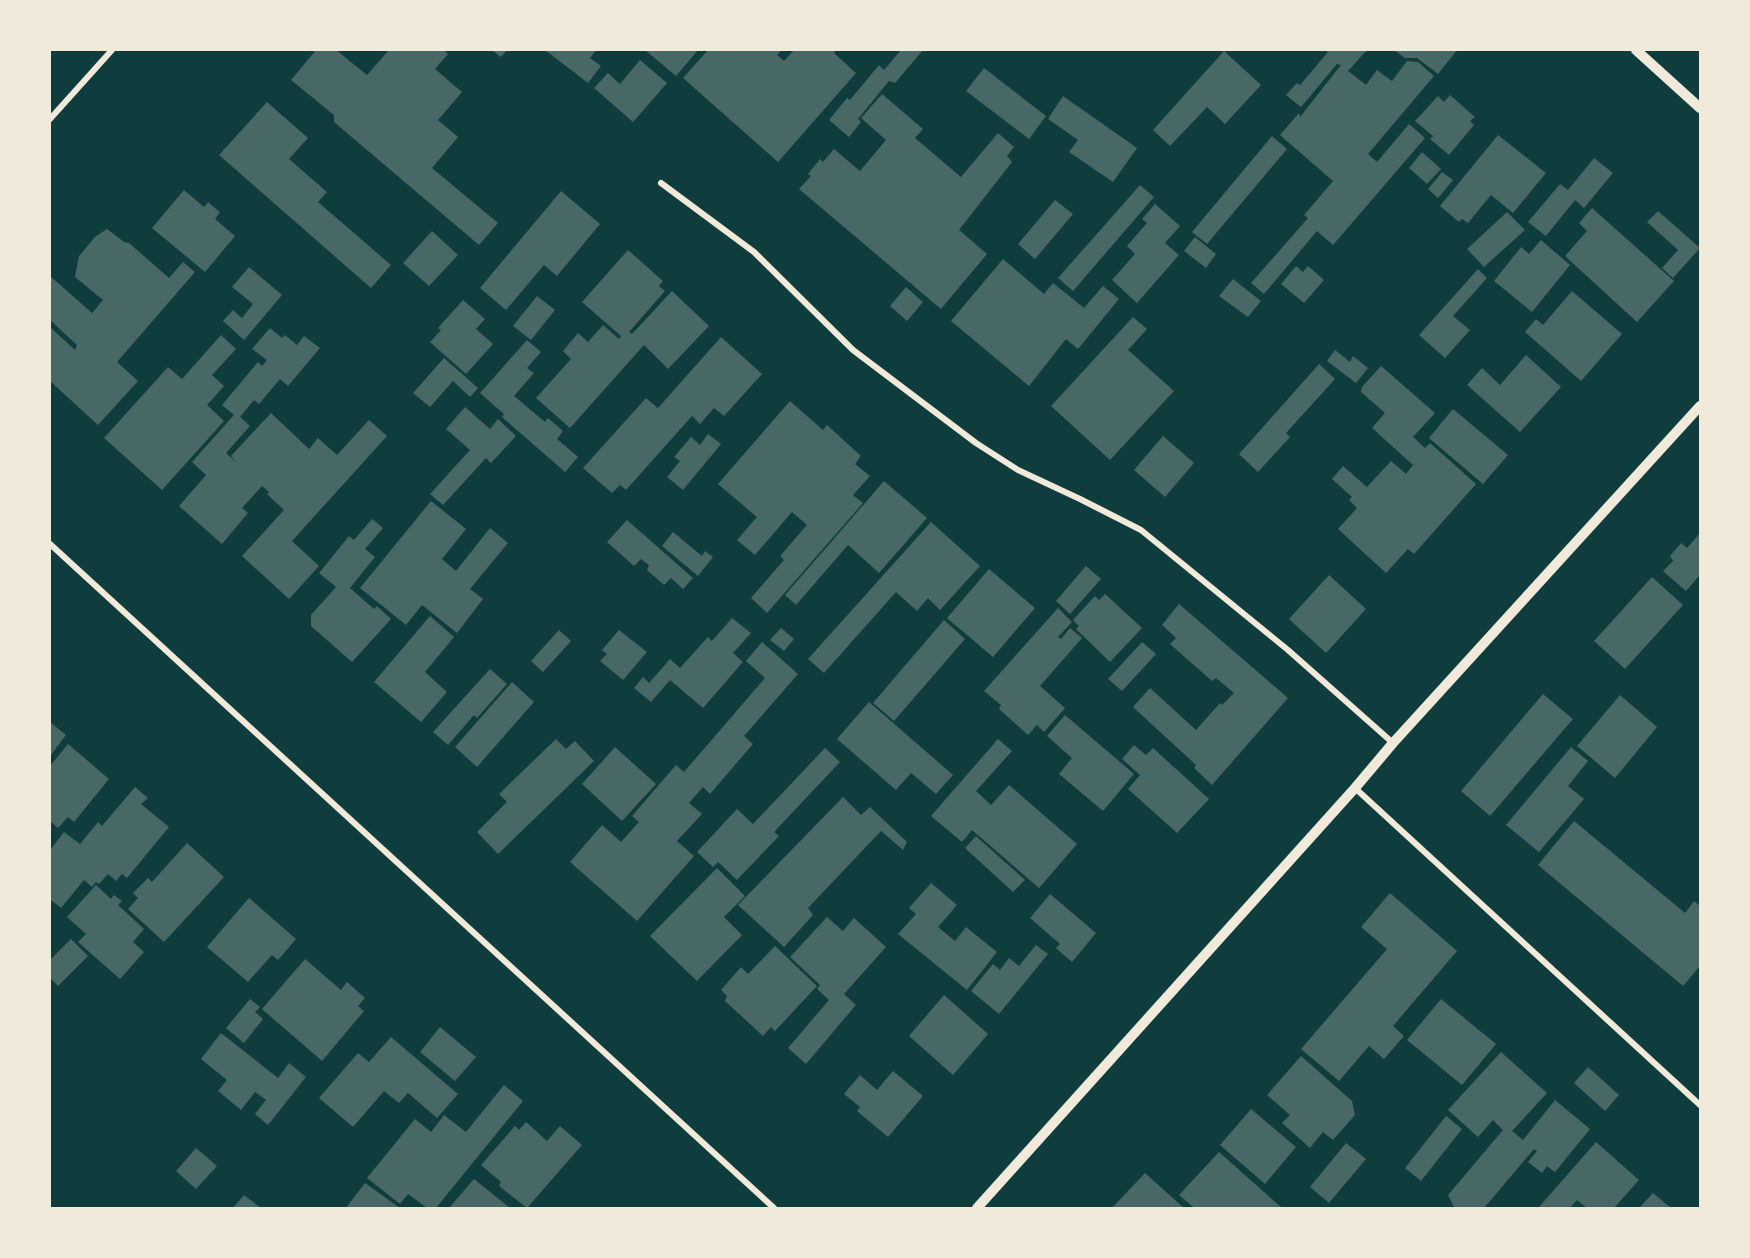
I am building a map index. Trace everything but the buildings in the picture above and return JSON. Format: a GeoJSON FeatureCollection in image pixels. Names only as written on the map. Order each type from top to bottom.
{"type":"FeatureCollection","features":[{"type":"Feature","properties":{"kind":"street"},"geometry":{"type":"LineString","coordinates":[[50,119],[112,50]]}},
{"type":"Feature","properties":{"kind":"street"},"geometry":{"type":"LineString","coordinates":[[1636,50],[1701,108]]}},
{"type":"Feature","properties":{"kind":"street"},"geometry":{"type":"LineString","coordinates":[[661,183],[754,252],[853,350],[976,442],[1018,470],[1141,530],[1288,650],[1393,742]]}},
{"type":"Feature","properties":{"kind":"street"},"geometry":{"type":"LineString","coordinates":[[977,1209],[1355,788],[1393,742],[1701,406]]}},
{"type":"Feature","properties":{"kind":"street"},"geometry":{"type":"LineString","coordinates":[[50,544],[774,1209]]}},
{"type":"Feature","properties":{"kind":"street"},"geometry":{"type":"LineString","coordinates":[[1355,788],[1701,1105]]}}]}
